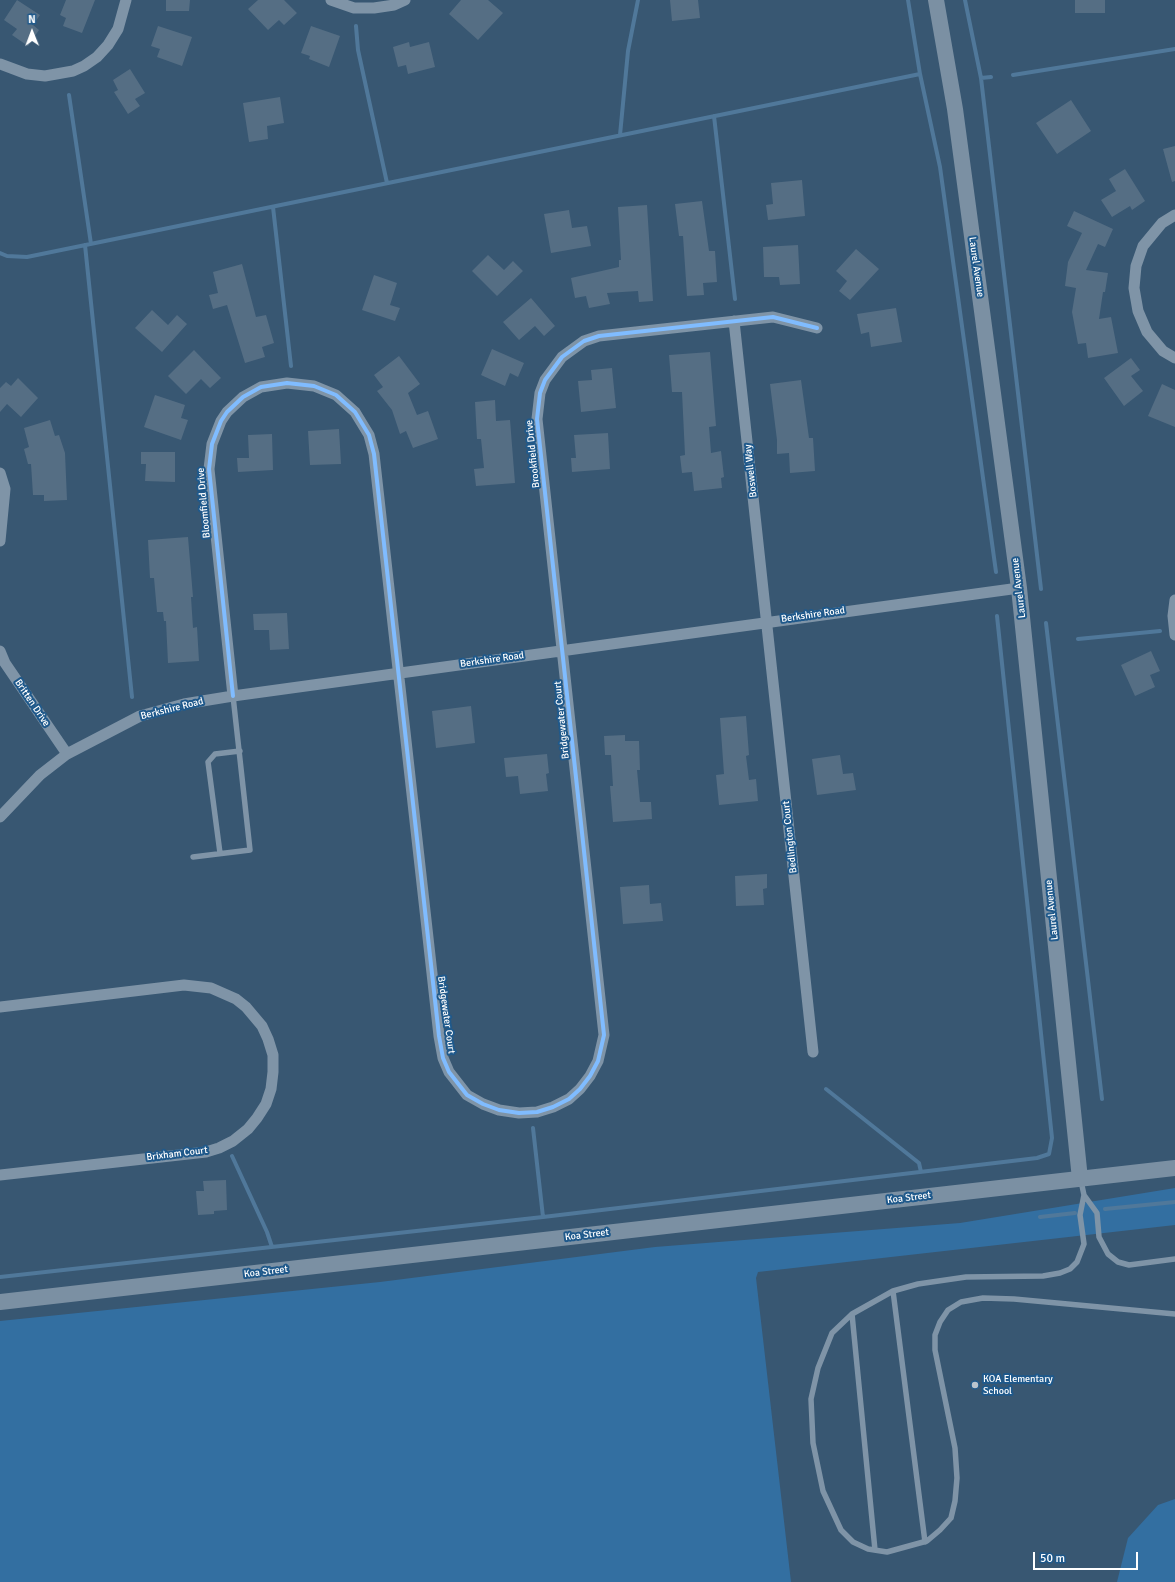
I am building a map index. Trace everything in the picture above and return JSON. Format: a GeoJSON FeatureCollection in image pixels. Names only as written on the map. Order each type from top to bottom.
{"type":"FeatureCollection","features":[{"type":"Feature","properties":{"kind":"main road","name":"Laurel Avenue"},"geometry":{"type":"LineString","coordinates":[[936,0],[955,109],[1019,588],[1080,1179]]}},
{"type":"Feature","properties":{"kind":"main road","name":"Koa Street"},"geometry":{"type":"LineString","coordinates":[[0,1302],[1175,1168]]}},
{"type":"Feature","properties":{"kind":"street"},"geometry":{"type":"LineString","coordinates":[[0,64],[28,74],[45,76],[73,72],[97,57],[115,35],[123,16],[126,0]]}},
{"type":"Feature","properties":{"kind":"street"},"geometry":{"type":"LineString","coordinates":[[332,0],[354,8],[374,8],[394,5],[405,0]]}},
{"type":"Feature","properties":{"kind":"street"},"geometry":{"type":"LineString","coordinates":[[1175,215],[1162,223],[1143,246],[1136,266],[1134,288],[1138,311],[1147,332],[1163,351],[1175,358]]}},
{"type":"Feature","properties":{"kind":"street","name":"Brookfield Drive"},"geometry":{"type":"LineString","coordinates":[[563,650],[537,419],[537,406],[545,380],[562,357],[584,341],[617,332],[773,317],[817,328]]}},
{"type":"Feature","properties":{"kind":"street","name":"Boswell Way"},"geometry":{"type":"LineString","coordinates":[[734,321],[767,622]]}},
{"type":"Feature","properties":{"kind":"street","name":"Bloomfield Drive"},"geometry":{"type":"LineString","coordinates":[[233,696],[215,534],[209,456],[216,433],[227,412],[243,397],[261,387],[272,385],[300,384],[314,386],[336,395],[355,412],[369,434],[374,454],[398,673]]}},
{"type":"Feature","properties":{"kind":"street"},"geometry":{"type":"LineString","coordinates":[[0,473],[5,489],[0,541]]}},
{"type":"Feature","properties":{"kind":"street","name":"Berkshire Road"},"geometry":{"type":"LineString","coordinates":[[0,817],[40,775],[67,754],[140,716],[184,704],[563,650],[1019,588]]}},
{"type":"Feature","properties":{"kind":"street"},"geometry":{"type":"LineString","coordinates":[[1175,600],[1173,616],[1175,635]]}},
{"type":"Feature","properties":{"kind":"street","name":"Bedlington Court"},"geometry":{"type":"LineString","coordinates":[[767,622],[813,1052]]}},
{"type":"Feature","properties":{"kind":"street","name":"Bridgewater Court"},"geometry":{"type":"LineString","coordinates":[[398,673],[439,1036],[443,1058],[449,1072],[467,1095],[483,1104],[499,1110],[518,1113],[537,1112],[553,1107],[569,1098],[580,1089],[598,1062],[604,1035],[563,650]]}},
{"type":"Feature","properties":{"kind":"street","name":"Britten Drive"},"geometry":{"type":"LineString","coordinates":[[0,651],[4,663],[67,754]]}},
{"type":"Feature","properties":{"kind":"street","name":"Brixham Court"},"geometry":{"type":"LineString","coordinates":[[0,1007],[184,985],[212,988],[236,999],[255,1016],[268,1039],[273,1056],[271,1089],[266,1104],[248,1129],[233,1141],[219,1148],[206,1152],[0,1175]]}},
{"type":"Feature","properties":{"kind":"lane"},"geometry":{"type":"LineString","coordinates":[[194,857],[250,850],[233,696]]}},
{"type":"Feature","properties":{"kind":"lane"},"geometry":{"type":"LineString","coordinates":[[220,853],[208,762],[215,754],[240,751]]}},
{"type":"Feature","properties":{"kind":"lane"},"geometry":{"type":"LineString","coordinates":[[1080,1179],[1084,1195],[1097,1213],[1099,1237],[1108,1254],[1118,1262],[1129,1265],[1175,1259]]}},
{"type":"Feature","properties":{"kind":"lane"},"geometry":{"type":"LineString","coordinates":[[1084,1195],[1080,1215],[1084,1244],[1077,1262],[1070,1269],[1060,1274],[1042,1276],[959,1278],[918,1284],[893,1291],[852,1314],[832,1333],[818,1368],[811,1399],[813,1443],[823,1491],[841,1530],[853,1542],[868,1549],[887,1552],[925,1542],[940,1530],[951,1518],[955,1501],[957,1478],[955,1448],[935,1350],[935,1335],[940,1322],[948,1310],[961,1302],[983,1298],[1014,1299],[1175,1314]]}},
{"type":"Feature","properties":{"kind":"lane"},"geometry":{"type":"LineString","coordinates":[[893,1291],[925,1542]]}},
{"type":"Feature","properties":{"kind":"lane"},"geometry":{"type":"LineString","coordinates":[[852,1314],[875,1550]]}},
{"type":"Feature","properties":{"kind":"shaded area"},"geometry":{"type":"Polygon","coordinates":[[[1175,1188],[1175,1225],[758,1272],[756,1278],[791,1582],[0,1582],[0,1321],[380,1282],[655,1247],[960,1223],[1175,1188]]]}},
{"type":"Feature","properties":{"kind":"shaded area"},"geometry":{"type":"Polygon","coordinates":[[[1175,1499],[1175,1582],[1117,1582],[1128,1538],[1158,1505],[1175,1499]]]}},
{"type":"Feature","properties":{"kind":"building"},"geometry":{"type":"Polygon","coordinates":[[[17,0],[40,15],[33,25],[39,30],[28,46],[12,35],[17,29],[4,20],[17,0]]]}},
{"type":"Feature","properties":{"kind":"building"},"geometry":{"type":"Polygon","coordinates":[[[66,0],[95,0],[82,33],[63,26],[66,18],[60,15],[66,0]]]}},
{"type":"Feature","properties":{"kind":"building"},"geometry":{"type":"Polygon","coordinates":[[[166,0],[190,0],[189,11],[166,11],[166,0]]]}},
{"type":"Feature","properties":{"kind":"building"},"geometry":{"type":"Polygon","coordinates":[[[258,0],[284,0],[297,13],[284,25],[279,20],[268,30],[248,9],[258,0]]]}},
{"type":"Feature","properties":{"kind":"building"},"geometry":{"type":"Polygon","coordinates":[[[461,0],[488,0],[503,13],[478,40],[449,14],[461,0]]]}},
{"type":"Feature","properties":{"kind":"building"},"geometry":{"type":"Polygon","coordinates":[[[670,0],[698,0],[700,18],[672,21],[670,0]]]}},
{"type":"Feature","properties":{"kind":"building"},"geometry":{"type":"Polygon","coordinates":[[[1075,0],[1105,0],[1105,13],[1075,13],[1075,0]]]}},
{"type":"Feature","properties":{"kind":"building"},"geometry":{"type":"Polygon","coordinates":[[[158,26],[192,37],[182,66],[157,57],[160,49],[151,46],[158,26]]]}},
{"type":"Feature","properties":{"kind":"building"},"geometry":{"type":"Polygon","coordinates":[[[311,26],[340,36],[329,67],[309,59],[310,56],[301,53],[311,26]]]}},
{"type":"Feature","properties":{"kind":"building"},"geometry":{"type":"Polygon","coordinates":[[[409,42],[410,47],[429,42],[435,67],[408,74],[406,65],[398,67],[393,47],[409,42]]]}},
{"type":"Feature","properties":{"kind":"building"},"geometry":{"type":"Polygon","coordinates":[[[130,69],[145,93],[135,99],[140,106],[128,114],[114,92],[118,90],[113,80],[130,69]]]}},
{"type":"Feature","properties":{"kind":"building"},"geometry":{"type":"Polygon","coordinates":[[[280,97],[284,123],[267,126],[268,139],[249,142],[243,103],[280,97]]]}},
{"type":"Feature","properties":{"kind":"building"},"geometry":{"type":"Polygon","coordinates":[[[1071,100],[1091,131],[1057,154],[1036,123],[1071,100]]]}},
{"type":"Feature","properties":{"kind":"building"},"geometry":{"type":"Polygon","coordinates":[[[1175,146],[1175,181],[1172,182],[1163,149],[1175,146]]]}},
{"type":"Feature","properties":{"kind":"building"},"geometry":{"type":"Polygon","coordinates":[[[1125,169],[1145,201],[1132,210],[1130,206],[1112,217],[1101,200],[1116,191],[1109,179],[1125,169]]]}},
{"type":"Feature","properties":{"kind":"building"},"geometry":{"type":"Polygon","coordinates":[[[802,180],[805,216],[768,220],[766,205],[773,204],[771,183],[802,180]]]}},
{"type":"Feature","properties":{"kind":"building"},"geometry":{"type":"Polygon","coordinates":[[[702,201],[709,251],[715,251],[717,282],[703,283],[704,295],[687,296],[683,236],[679,236],[675,204],[702,201]]]}},
{"type":"Feature","properties":{"kind":"building"},"geometry":{"type":"Polygon","coordinates":[[[647,205],[653,301],[639,302],[638,291],[607,293],[610,304],[589,308],[586,296],[575,298],[571,278],[619,267],[619,260],[621,260],[618,207],[647,205]]]}},
{"type":"Feature","properties":{"kind":"building"},"geometry":{"type":"Polygon","coordinates":[[[569,210],[572,228],[587,226],[591,246],[551,253],[544,214],[569,210]]]}},
{"type":"Feature","properties":{"kind":"building"},"geometry":{"type":"Polygon","coordinates":[[[1074,211],[1113,229],[1105,247],[1098,244],[1086,270],[1108,273],[1105,292],[1103,292],[1099,319],[1111,317],[1118,353],[1088,358],[1086,343],[1078,344],[1072,312],[1076,288],[1065,286],[1068,262],[1082,233],[1067,226],[1074,211]]]}},
{"type":"Feature","properties":{"kind":"building"},"geometry":{"type":"Polygon","coordinates":[[[798,245],[800,284],[780,285],[779,277],[764,277],[763,247],[798,245]]]}},
{"type":"Feature","properties":{"kind":"building"},"geometry":{"type":"Polygon","coordinates":[[[856,249],[879,269],[850,300],[839,291],[847,281],[836,271],[856,249]]]}},
{"type":"Feature","properties":{"kind":"building"},"geometry":{"type":"Polygon","coordinates":[[[488,255],[504,270],[513,261],[523,271],[497,296],[472,271],[488,255]]]}},
{"type":"Feature","properties":{"kind":"building"},"geometry":{"type":"Polygon","coordinates":[[[242,264],[256,317],[266,315],[274,343],[262,347],[265,357],[245,363],[227,305],[213,309],[209,295],[218,293],[213,272],[242,264]]]}},
{"type":"Feature","properties":{"kind":"building"},"geometry":{"type":"Polygon","coordinates":[[[374,275],[397,283],[390,305],[400,308],[395,321],[362,310],[374,275]]]}},
{"type":"Feature","properties":{"kind":"building"},"geometry":{"type":"Polygon","coordinates":[[[531,298],[555,326],[544,336],[535,326],[519,340],[503,322],[531,298]]]}},
{"type":"Feature","properties":{"kind":"building"},"geometry":{"type":"Polygon","coordinates":[[[896,308],[902,342],[871,347],[869,332],[861,334],[857,314],[896,308]]]}},
{"type":"Feature","properties":{"kind":"building"},"geometry":{"type":"Polygon","coordinates":[[[152,310],[168,325],[177,315],[187,324],[162,352],[135,328],[152,310]]]}},
{"type":"Feature","properties":{"kind":"building"},"geometry":{"type":"Polygon","coordinates":[[[492,349],[524,363],[518,377],[510,373],[505,386],[481,375],[492,349]]]}},
{"type":"Feature","properties":{"kind":"building"},"geometry":{"type":"Polygon","coordinates":[[[194,350],[221,378],[210,388],[201,379],[186,394],[168,376],[194,350]]]}},
{"type":"Feature","properties":{"kind":"building"},"geometry":{"type":"Polygon","coordinates":[[[710,352],[716,426],[709,427],[711,453],[721,451],[724,477],[721,478],[722,488],[694,491],[692,472],[682,473],[680,456],[685,455],[682,392],[672,392],[669,355],[710,352]]]}},
{"type":"Feature","properties":{"kind":"building"},"geometry":{"type":"Polygon","coordinates":[[[399,356],[420,384],[408,393],[417,415],[428,411],[438,439],[413,448],[406,431],[400,434],[392,410],[377,391],[383,387],[374,375],[399,356]]]}},
{"type":"Feature","properties":{"kind":"building"},"geometry":{"type":"Polygon","coordinates":[[[1131,358],[1140,370],[1131,376],[1143,391],[1124,406],[1104,378],[1131,358]]]}},
{"type":"Feature","properties":{"kind":"building"},"geometry":{"type":"Polygon","coordinates":[[[612,368],[616,408],[581,412],[578,381],[592,380],[591,370],[612,368]]]}},
{"type":"Feature","properties":{"kind":"building"},"geometry":{"type":"Polygon","coordinates":[[[18,378],[38,398],[21,417],[7,404],[0,412],[0,388],[6,382],[11,386],[18,378]]]}},
{"type":"Feature","properties":{"kind":"building"},"geometry":{"type":"Polygon","coordinates":[[[801,380],[809,438],[813,438],[815,471],[790,473],[789,453],[777,454],[777,440],[770,384],[801,380]]]}},
{"type":"Feature","properties":{"kind":"building"},"geometry":{"type":"Polygon","coordinates":[[[1162,384],[1175,390],[1175,427],[1148,416],[1162,384]]]}},
{"type":"Feature","properties":{"kind":"building"},"geometry":{"type":"Polygon","coordinates":[[[155,395],[185,405],[181,418],[188,420],[181,440],[144,427],[155,395]]]}},
{"type":"Feature","properties":{"kind":"building"},"geometry":{"type":"Polygon","coordinates":[[[495,400],[496,421],[510,420],[515,483],[476,486],[474,469],[484,468],[481,439],[477,439],[475,402],[495,400]]]}},
{"type":"Feature","properties":{"kind":"building"},"geometry":{"type":"Polygon","coordinates":[[[50,420],[55,436],[59,435],[65,453],[67,500],[44,501],[44,495],[33,495],[31,464],[28,464],[24,449],[29,447],[24,428],[50,420]]]}},
{"type":"Feature","properties":{"kind":"building"},"geometry":{"type":"Polygon","coordinates":[[[339,429],[341,464],[310,465],[308,431],[339,429]]]}},
{"type":"Feature","properties":{"kind":"building"},"geometry":{"type":"Polygon","coordinates":[[[608,433],[610,469],[572,472],[571,458],[576,458],[574,435],[608,433]]]}},
{"type":"Feature","properties":{"kind":"building"},"geometry":{"type":"Polygon","coordinates":[[[272,434],[273,470],[238,472],[237,458],[249,458],[248,435],[272,434]]]}},
{"type":"Feature","properties":{"kind":"building"},"geometry":{"type":"Polygon","coordinates":[[[141,452],[175,452],[175,482],[145,481],[146,464],[141,464],[141,452]]]}},
{"type":"Feature","properties":{"kind":"building"},"geometry":{"type":"Polygon","coordinates":[[[188,537],[193,597],[191,597],[193,628],[197,627],[199,661],[168,663],[166,621],[164,621],[163,612],[157,612],[154,578],[150,578],[148,540],[188,537]]]}},
{"type":"Feature","properties":{"kind":"building"},"geometry":{"type":"Polygon","coordinates":[[[287,613],[289,649],[270,650],[269,630],[254,630],[253,614],[287,613]]]}},
{"type":"Feature","properties":{"kind":"building"},"geometry":{"type":"Polygon","coordinates":[[[1151,651],[1160,671],[1150,675],[1155,687],[1135,696],[1121,665],[1151,651]]]}},
{"type":"Feature","properties":{"kind":"building"},"geometry":{"type":"Polygon","coordinates":[[[471,706],[475,743],[436,748],[432,711],[471,706]]]}},
{"type":"Feature","properties":{"kind":"building"},"geometry":{"type":"Polygon","coordinates":[[[746,716],[749,755],[746,756],[749,780],[756,779],[758,801],[719,805],[716,775],[724,774],[720,718],[746,716]]]}},
{"type":"Feature","properties":{"kind":"building"},"geometry":{"type":"Polygon","coordinates":[[[625,735],[625,741],[639,741],[640,770],[637,770],[640,802],[651,802],[652,819],[613,822],[610,786],[613,786],[611,755],[605,755],[604,736],[625,735]]]}},
{"type":"Feature","properties":{"kind":"building"},"geometry":{"type":"Polygon","coordinates":[[[547,754],[549,773],[546,774],[548,791],[520,794],[518,776],[506,777],[504,758],[547,754]]]}},
{"type":"Feature","properties":{"kind":"building"},"geometry":{"type":"Polygon","coordinates":[[[840,755],[843,774],[853,773],[856,790],[817,795],[812,759],[840,755]]]}},
{"type":"Feature","properties":{"kind":"building"},"geometry":{"type":"Polygon","coordinates":[[[767,874],[767,888],[763,889],[764,905],[736,906],[735,876],[767,874]]]}},
{"type":"Feature","properties":{"kind":"building"},"geometry":{"type":"Polygon","coordinates":[[[649,885],[650,904],[661,903],[663,921],[623,924],[620,887],[649,885]]]}},
{"type":"Feature","properties":{"kind":"building"},"geometry":{"type":"Polygon","coordinates":[[[226,1180],[227,1210],[214,1211],[214,1214],[198,1215],[196,1191],[204,1191],[203,1181],[226,1180]]]}},
{"type":"Feature","properties":{"kind":"waterway"},"geometry":{"type":"LineString","coordinates":[[620,135],[628,51],[638,0]]}},
{"type":"Feature","properties":{"kind":"waterway"},"geometry":{"type":"LineString","coordinates":[[908,0],[920,74],[940,167],[996,572]]}},
{"type":"Feature","properties":{"kind":"waterway"},"geometry":{"type":"LineString","coordinates":[[965,0],[981,78],[1041,589]]}},
{"type":"Feature","properties":{"kind":"waterway"},"geometry":{"type":"LineString","coordinates":[[356,26],[358,50],[387,183]]}},
{"type":"Feature","properties":{"kind":"waterway"},"geometry":{"type":"LineString","coordinates":[[1013,75],[1175,49]]}},
{"type":"Feature","properties":{"kind":"waterway"},"geometry":{"type":"LineString","coordinates":[[0,253],[7,256],[27,257],[920,74]]}},
{"type":"Feature","properties":{"kind":"waterway"},"geometry":{"type":"LineString","coordinates":[[981,78],[991,77]]}},
{"type":"Feature","properties":{"kind":"waterway"},"geometry":{"type":"LineString","coordinates":[[69,95],[91,244]]}},
{"type":"Feature","properties":{"kind":"waterway"},"geometry":{"type":"LineString","coordinates":[[714,116],[735,299]]}},
{"type":"Feature","properties":{"kind":"waterway"},"geometry":{"type":"LineString","coordinates":[[273,207],[291,366]]}},
{"type":"Feature","properties":{"kind":"waterway"},"geometry":{"type":"LineString","coordinates":[[85,245],[132,697]]}},
{"type":"Feature","properties":{"kind":"waterway"},"geometry":{"type":"LineString","coordinates":[[0,1277],[543,1217],[1037,1158],[1049,1154],[1052,1138],[997,616]]}},
{"type":"Feature","properties":{"kind":"waterway"},"geometry":{"type":"LineString","coordinates":[[1046,623],[1102,1099]]}},
{"type":"Feature","properties":{"kind":"waterway"},"geometry":{"type":"LineString","coordinates":[[1078,639],[1160,631]]}},
{"type":"Feature","properties":{"kind":"waterway"},"geometry":{"type":"LineString","coordinates":[[826,1089],[919,1163],[921,1172]]}},
{"type":"Feature","properties":{"kind":"waterway"},"geometry":{"type":"LineString","coordinates":[[533,1128],[543,1217]]}},
{"type":"Feature","properties":{"kind":"waterway"},"geometry":{"type":"LineString","coordinates":[[232,1156],[267,1232],[272,1247]]}},
{"type":"Feature","properties":{"kind":"waterway"},"geometry":{"type":"LineString","coordinates":[[1105,1209],[1175,1202]]}},
{"type":"Feature","properties":{"kind":"waterway"},"geometry":{"type":"LineString","coordinates":[[1040,1217],[1075,1213]]}},
{"type":"Feature","properties":{"kind":"cycle path"},"geometry":{"type":"LineString","coordinates":[[233,696],[209,469],[212,444],[221,421],[227,412],[243,397],[261,387],[287,383],[314,386],[336,395],[355,412],[369,435],[374,454],[439,1036],[443,1058],[449,1072],[467,1095],[483,1104],[499,1110],[519,1113],[537,1112],[553,1107],[569,1099],[580,1089],[590,1076],[598,1061],[604,1035],[537,419],[540,393],[545,380],[562,357],[584,341],[599,336],[773,317],[817,328]]}},
{"type":"Feature","properties":{"kind":"place","name":"KOA Elementary School"},"geometry":{"type":"Point","coordinates":[975,1385]}}]}
